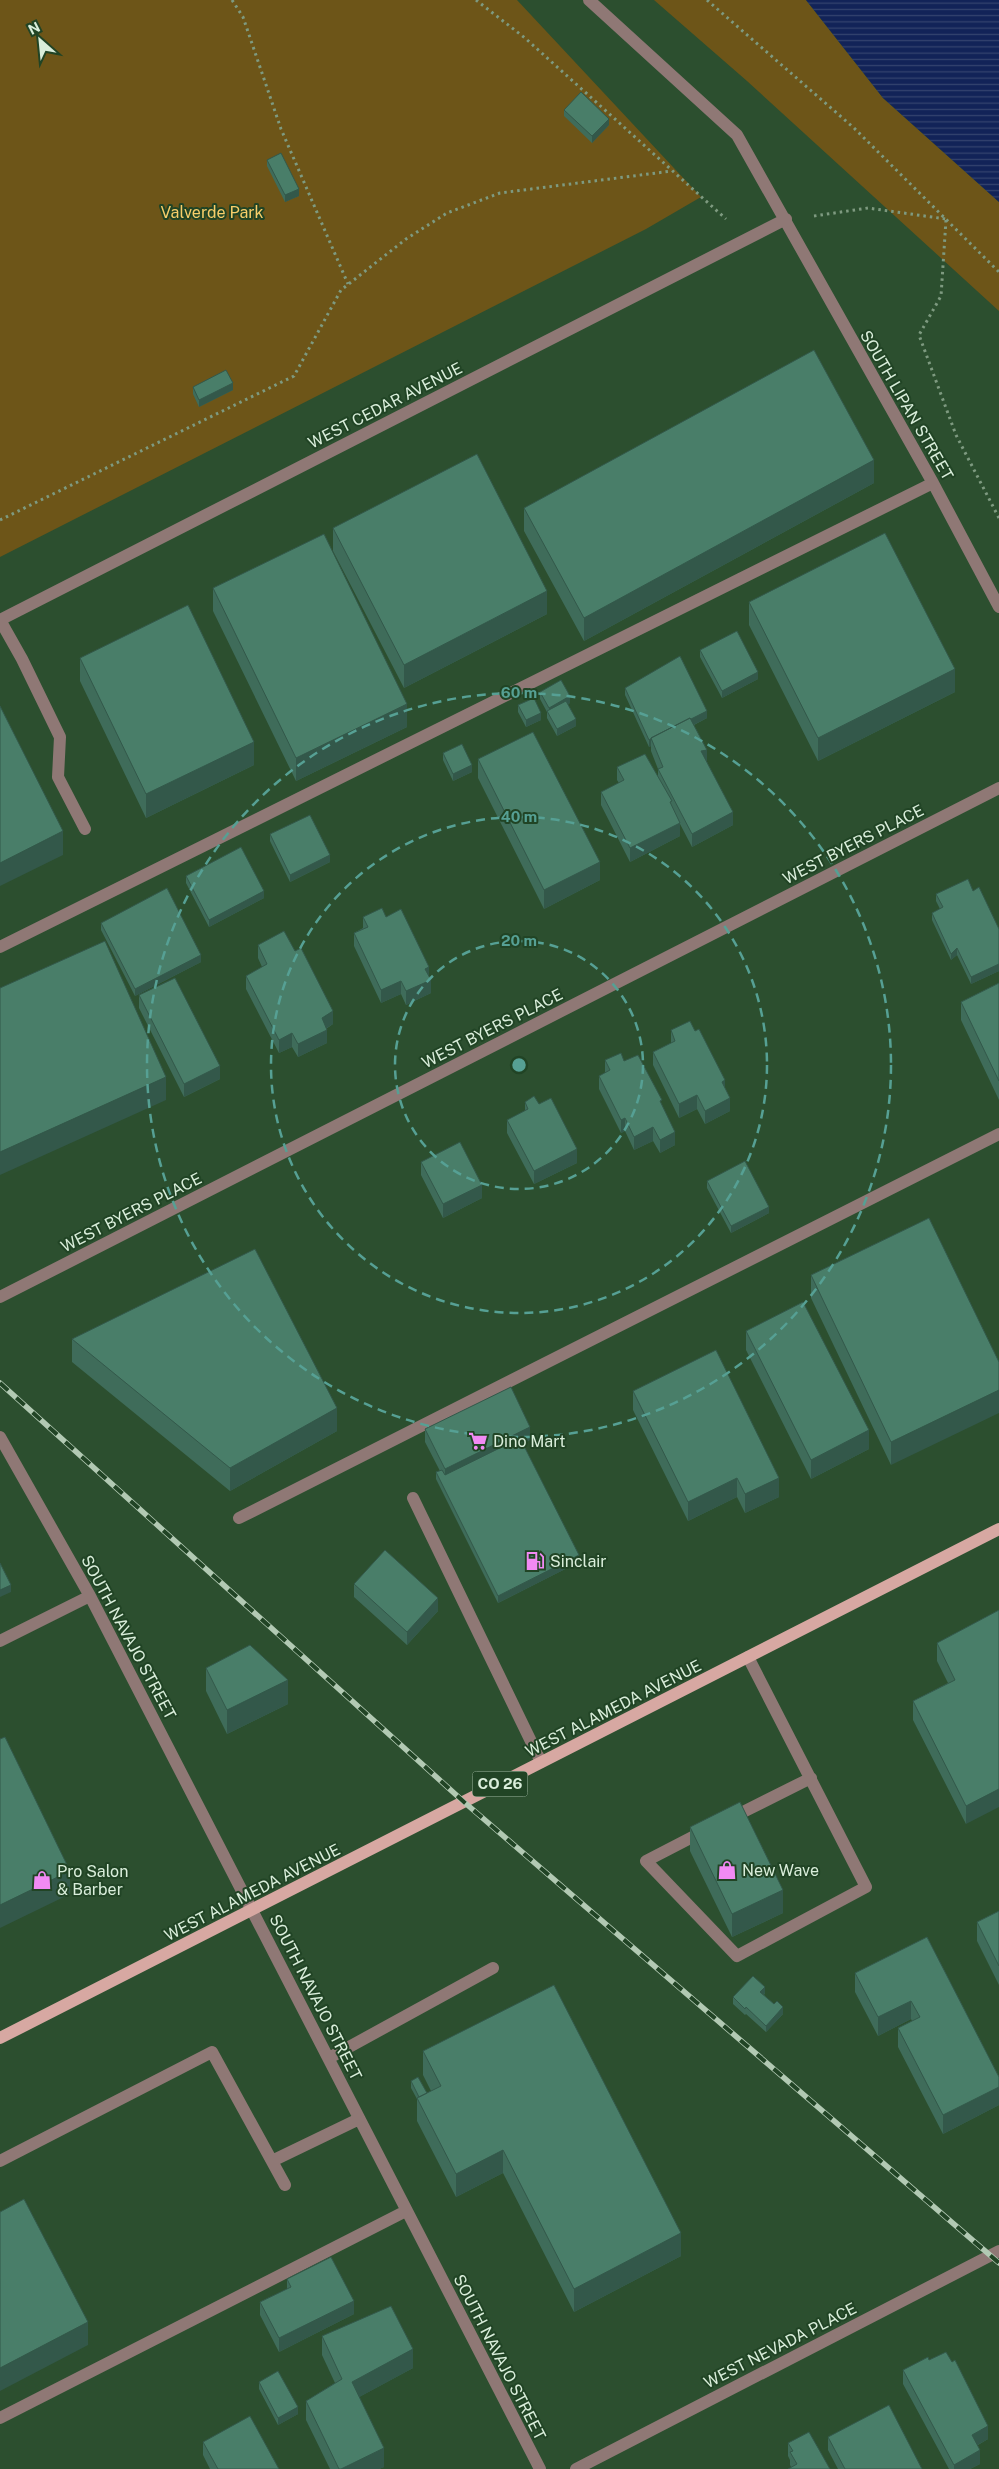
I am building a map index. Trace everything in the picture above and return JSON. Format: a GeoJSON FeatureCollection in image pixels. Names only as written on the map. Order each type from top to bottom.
{"type":"FeatureCollection","features":[{"type":"Feature","properties":{"kind":"main road","name":"WEST ALAMEDA AVENUE"},"geometry":{"type":"LineString","coordinates":[[0,2038],[999,1529]]}},
{"type":"Feature","properties":{"kind":"street","name":"SOUTH LIPAN STREET"},"geometry":{"type":"LineString","coordinates":[[589,0],[737,135],[933,483],[999,607]]}},
{"type":"Feature","properties":{"kind":"street","name":"WEST CEDAR AVENUE"},"geometry":{"type":"LineString","coordinates":[[0,620],[786,219]]}},
{"type":"Feature","properties":{"kind":"street"},"geometry":{"type":"LineString","coordinates":[[0,947],[933,483]]}},
{"type":"Feature","properties":{"kind":"street"},"geometry":{"type":"LineString","coordinates":[[0,620],[60,737],[58,777],[85,829]]}},
{"type":"Feature","properties":{"kind":"street","name":"WEST BYERS PLACE"},"geometry":{"type":"LineString","coordinates":[[0,1297],[999,788]]}},
{"type":"Feature","properties":{"kind":"street"},"geometry":{"type":"LineString","coordinates":[[238,1518],[999,1134]]}},
{"type":"Feature","properties":{"kind":"street","name":"SOUTH NAVAJO STREET"},"geometry":{"type":"LineString","coordinates":[[0,1437],[90,1596],[540,2469]]}},
{"type":"Feature","properties":{"kind":"street"},"geometry":{"type":"LineString","coordinates":[[413,1498],[541,1762]]}},
{"type":"Feature","properties":{"kind":"street"},"geometry":{"type":"LineString","coordinates":[[0,1641],[90,1596]]}},
{"type":"Feature","properties":{"kind":"street"},"geometry":{"type":"LineString","coordinates":[[748,1657],[811,1778],[866,1887],[737,1956],[646,1861],[811,1778]]}},
{"type":"Feature","properties":{"kind":"street"},"geometry":{"type":"LineString","coordinates":[[329,2058],[493,1968]]}},
{"type":"Feature","properties":{"kind":"street"},"geometry":{"type":"LineString","coordinates":[[0,2161],[212,2052],[285,2185]]}},
{"type":"Feature","properties":{"kind":"street"},"geometry":{"type":"LineString","coordinates":[[272,2161],[359,2119]]}},
{"type":"Feature","properties":{"kind":"street"},"geometry":{"type":"LineString","coordinates":[[0,2418],[406,2211]]}},
{"type":"Feature","properties":{"kind":"street","name":"WEST NEVADA PLACE"},"geometry":{"type":"LineString","coordinates":[[576,2469],[999,2251]]}},
{"type":"Feature","properties":{"kind":"path"},"geometry":{"type":"LineString","coordinates":[[232,0],[242,17],[280,129],[348,284]]}},
{"type":"Feature","properties":{"kind":"path"},"geometry":{"type":"LineString","coordinates":[[476,0],[525,38],[747,238]]}},
{"type":"Feature","properties":{"kind":"path"},"geometry":{"type":"LineString","coordinates":[[707,0],[854,128],[999,272]]}},
{"type":"Feature","properties":{"kind":"path"},"geometry":{"type":"LineString","coordinates":[[0,520],[294,376],[341,290],[406,239],[447,213],[500,193],[672,171]]}},
{"type":"Feature","properties":{"kind":"path"},"geometry":{"type":"LineString","coordinates":[[786,219],[868,208],[946,219]]}},
{"type":"Feature","properties":{"kind":"path"},"geometry":{"type":"LineString","coordinates":[[946,219],[941,296],[919,335],[956,435],[999,518]]}},
{"type":"Feature","properties":{"kind":"green space","name":"Valverde Park"},"geometry":{"type":"Polygon","coordinates":[[[0,0],[517,0],[701,197],[646,229],[0,557],[0,0]]]}},
{"type":"Feature","properties":{"kind":"green space"},"geometry":{"type":"Polygon","coordinates":[[[654,0],[806,0],[883,98],[999,202],[999,311],[747,81],[654,0]]]}},
{"type":"Feature","properties":{"kind":"water"},"geometry":{"type":"Polygon","coordinates":[[[806,0],[999,0],[999,202],[883,98],[806,0]]]}},
{"type":"Feature","properties":{"kind":"building"},"geometry":{"type":"Polygon","coordinates":[[[581,92],[609,119],[592,136],[564,110],[581,92]]]}},
{"type":"Feature","properties":{"kind":"building"},"geometry":{"type":"Polygon","coordinates":[[[281,153],[299,189],[285,195],[267,160],[281,153]]]}},
{"type":"Feature","properties":{"kind":"building"},"geometry":{"type":"Polygon","coordinates":[[[814,350],[874,460],[584,618],[524,508],[814,350]]]}},
{"type":"Feature","properties":{"kind":"building"},"geometry":{"type":"Polygon","coordinates":[[[226,370],[233,383],[199,400],[193,387],[226,370]]]}},
{"type":"Feature","properties":{"kind":"building"},"geometry":{"type":"Polygon","coordinates":[[[477,454],[547,591],[404,665],[333,528],[477,454]]]}},
{"type":"Feature","properties":{"kind":"building"},"geometry":{"type":"Polygon","coordinates":[[[885,533],[955,669],[818,738],[749,602],[885,533]]]}},
{"type":"Feature","properties":{"kind":"building"},"geometry":{"type":"Polygon","coordinates":[[[324,534],[407,704],[296,758],[213,588],[324,534]]]}},
{"type":"Feature","properties":{"kind":"building"},"geometry":{"type":"Polygon","coordinates":[[[188,605],[254,742],[146,794],[80,658],[188,605]]]}},
{"type":"Feature","properties":{"kind":"building"},"geometry":{"type":"Polygon","coordinates":[[[737,631],[758,672],[722,691],[700,650],[737,631]]]}},
{"type":"Feature","properties":{"kind":"building"},"geometry":{"type":"Polygon","coordinates":[[[680,656],[707,711],[649,740],[625,688],[680,656]]]}},
{"type":"Feature","properties":{"kind":"building"},"geometry":{"type":"Polygon","coordinates":[[[561,680],[570,696],[549,708],[540,692],[561,680]]]}},
{"type":"Feature","properties":{"kind":"building"},"geometry":{"type":"Polygon","coordinates":[[[534,698],[541,713],[526,720],[518,705],[534,698]]]}},
{"type":"Feature","properties":{"kind":"building"},"geometry":{"type":"Polygon","coordinates":[[[566,701],[576,719],[557,729],[547,711],[566,701]]]}},
{"type":"Feature","properties":{"kind":"building"},"geometry":{"type":"Polygon","coordinates":[[[0,706],[63,831],[0,863],[0,706]]]}},
{"type":"Feature","properties":{"kind":"building"},"geometry":{"type":"Polygon","coordinates":[[[690,718],[707,750],[701,751],[733,812],[692,834],[658,769],[663,767],[651,738],[690,718]]]}},
{"type":"Feature","properties":{"kind":"building"},"geometry":{"type":"Polygon","coordinates":[[[533,732],[600,862],[544,890],[478,759],[533,732]]]}},
{"type":"Feature","properties":{"kind":"building"},"geometry":{"type":"Polygon","coordinates":[[[462,744],[472,765],[453,774],[443,753],[462,744]]]}},
{"type":"Feature","properties":{"kind":"building"},"geometry":{"type":"Polygon","coordinates":[[[645,754],[672,801],[670,802],[680,823],[630,848],[601,792],[624,780],[617,767],[645,754]]]}},
{"type":"Feature","properties":{"kind":"building"},"geometry":{"type":"Polygon","coordinates":[[[310,815],[330,855],[290,875],[270,834],[310,815]]]}},
{"type":"Feature","properties":{"kind":"building"},"geometry":{"type":"Polygon","coordinates":[[[241,847],[264,891],[209,920],[186,876],[241,847]]]}},
{"type":"Feature","properties":{"kind":"building"},"geometry":{"type":"Polygon","coordinates":[[[968,879],[973,891],[979,887],[999,929],[999,964],[971,977],[957,948],[951,954],[932,913],[943,907],[936,894],[968,879]]]}},
{"type":"Feature","properties":{"kind":"building"},"geometry":{"type":"Polygon","coordinates":[[[167,888],[201,955],[135,989],[101,923],[167,888]]]}},
{"type":"Feature","properties":{"kind":"building"},"geometry":{"type":"Polygon","coordinates":[[[382,908],[386,917],[401,909],[429,967],[425,969],[431,980],[406,991],[401,981],[381,990],[354,933],[368,927],[363,917],[382,908]]]}},
{"type":"Feature","properties":{"kind":"building"},"geometry":{"type":"Polygon","coordinates":[[[284,931],[295,951],[301,948],[333,1011],[322,1018],[327,1030],[298,1044],[292,1033],[279,1040],[246,976],[267,964],[258,945],[284,931]]]}},
{"type":"Feature","properties":{"kind":"building"},"geometry":{"type":"Polygon","coordinates":[[[105,941],[166,1077],[0,1152],[0,988],[105,941]]]}},
{"type":"Feature","properties":{"kind":"building"},"geometry":{"type":"Polygon","coordinates":[[[175,978],[220,1066],[184,1084],[139,995],[175,978]]]}},
{"type":"Feature","properties":{"kind":"building"},"geometry":{"type":"Polygon","coordinates":[[[999,983],[999,1081],[961,1002],[999,983]]]}},
{"type":"Feature","properties":{"kind":"building"},"geometry":{"type":"Polygon","coordinates":[[[690,1021],[695,1031],[699,1029],[725,1080],[722,1082],[730,1098],[705,1111],[697,1095],[679,1104],[653,1052],[675,1041],[671,1030],[690,1021]]]}},
{"type":"Feature","properties":{"kind":"building"},"geometry":{"type":"Polygon","coordinates":[[[621,1053],[624,1061],[638,1055],[662,1100],[660,1101],[675,1132],[660,1140],[653,1127],[634,1137],[625,1118],[621,1120],[599,1076],[610,1070],[605,1060],[621,1053]]]}},
{"type":"Feature","properties":{"kind":"building"},"geometry":{"type":"Polygon","coordinates":[[[534,1096],[539,1104],[551,1098],[577,1149],[534,1171],[507,1120],[528,1109],[525,1102],[534,1096]]]}},
{"type":"Feature","properties":{"kind":"building"},"geometry":{"type":"Polygon","coordinates":[[[460,1142],[482,1185],[443,1204],[421,1162],[460,1142]]]}},
{"type":"Feature","properties":{"kind":"building"},"geometry":{"type":"Polygon","coordinates":[[[745,1161],[769,1207],[731,1226],[707,1181],[745,1161]]]}},
{"type":"Feature","properties":{"kind":"building"},"geometry":{"type":"Polygon","coordinates":[[[929,1218],[999,1362],[999,1390],[891,1442],[811,1275],[929,1218]]]}},
{"type":"Feature","properties":{"kind":"building"},"geometry":{"type":"Polygon","coordinates":[[[255,1249],[337,1408],[230,1468],[72,1339],[255,1249]]]}},
{"type":"Feature","properties":{"kind":"building"},"geometry":{"type":"Polygon","coordinates":[[[803,1302],[869,1430],[811,1460],[746,1331],[803,1302]]]}},
{"type":"Feature","properties":{"kind":"building"},"geometry":{"type":"Polygon","coordinates":[[[716,1350],[779,1478],[745,1494],[737,1478],[688,1502],[633,1391],[716,1350]]]}},
{"type":"Feature","properties":{"kind":"building","name":"Dino Mart"},"geometry":{"type":"Polygon","coordinates":[[[511,1387],[530,1427],[445,1469],[425,1429],[511,1387]]]}},
{"type":"Feature","properties":{"kind":"building"},"geometry":{"type":"Polygon","coordinates":[[[520,1438],[579,1555],[498,1596],[436,1472],[442,1470],[445,1475],[520,1438]]]}},
{"type":"Feature","properties":{"kind":"building"},"geometry":{"type":"Polygon","coordinates":[[[385,1550],[438,1598],[407,1632],[354,1584],[385,1550]]]}},
{"type":"Feature","properties":{"kind":"building"},"geometry":{"type":"Polygon","coordinates":[[[0,1563],[11,1585],[0,1590],[0,1563]]]}},
{"type":"Feature","properties":{"kind":"building"},"geometry":{"type":"Polygon","coordinates":[[[999,1610],[999,1789],[966,1806],[913,1701],[955,1680],[937,1643],[999,1610]]]}},
{"type":"Feature","properties":{"kind":"building"},"geometry":{"type":"Polygon","coordinates":[[[250,1645],[288,1680],[227,1710],[206,1668],[250,1645]]]}},
{"type":"Feature","properties":{"kind":"building"},"geometry":{"type":"Polygon","coordinates":[[[5,1737],[70,1871],[0,1905],[0,1739],[5,1737]]]}},
{"type":"Feature","properties":{"kind":"building"},"geometry":{"type":"Polygon","coordinates":[[[740,1802],[783,1890],[732,1914],[690,1827],[740,1802]]]}},
{"type":"Feature","properties":{"kind":"building"},"geometry":{"type":"Polygon","coordinates":[[[999,1911],[999,1966],[977,1922],[999,1911]]]}},
{"type":"Feature","properties":{"kind":"building"},"geometry":{"type":"Polygon","coordinates":[[[927,1937],[999,2077],[999,2087],[943,2115],[898,2028],[920,2017],[911,2001],[878,2017],[855,1973],[927,1937]]]}},
{"type":"Feature","properties":{"kind":"building"},"geometry":{"type":"Polygon","coordinates":[[[753,1976],[765,1987],[760,1992],[774,2004],[777,2001],[783,2007],[766,2026],[733,1997],[753,1976]]]}},
{"type":"Feature","properties":{"kind":"building"},"geometry":{"type":"Polygon","coordinates":[[[554,1985],[681,2233],[574,2289],[503,2150],[456,2174],[417,2098],[441,2086],[423,2051],[554,1985]]]}},
{"type":"Feature","properties":{"kind":"building"},"geometry":{"type":"Polygon","coordinates":[[[418,2077],[427,2093],[419,2097],[411,2081],[418,2077]]]}},
{"type":"Feature","properties":{"kind":"building"},"geometry":{"type":"Polygon","coordinates":[[[24,2199],[88,2322],[0,2368],[0,2212],[24,2199]]]}},
{"type":"Feature","properties":{"kind":"building"},"geometry":{"type":"Polygon","coordinates":[[[331,2257],[354,2301],[279,2338],[260,2302],[291,2287],[287,2279],[331,2257]]]}},
{"type":"Feature","properties":{"kind":"building"},"geometry":{"type":"Polygon","coordinates":[[[391,2306],[413,2349],[352,2382],[384,2448],[339,2469],[306,2401],[342,2379],[322,2336],[391,2306]]]}},
{"type":"Feature","properties":{"kind":"building"},"geometry":{"type":"Polygon","coordinates":[[[946,2352],[952,2362],[955,2360],[988,2426],[972,2435],[980,2450],[954,2465],[903,2370],[928,2357],[929,2360],[946,2352]]]}},
{"type":"Feature","properties":{"kind":"building"},"geometry":{"type":"Polygon","coordinates":[[[278,2371],[298,2407],[278,2418],[259,2382],[278,2371]]]}},
{"type":"Feature","properties":{"kind":"building"},"geometry":{"type":"Polygon","coordinates":[[[889,2405],[922,2469],[845,2469],[828,2437],[889,2405]]]}},
{"type":"Feature","properties":{"kind":"building"},"geometry":{"type":"Polygon","coordinates":[[[250,2416],[279,2469],[218,2469],[203,2442],[250,2416]]]}},
{"type":"Feature","properties":{"kind":"building"},"geometry":{"type":"Polygon","coordinates":[[[809,2432],[830,2469],[788,2469],[797,2464],[790,2452],[793,2451],[788,2443],[809,2432]]]}},
{"type":"Feature","properties":{"kind":"railway"},"geometry":{"type":"LineString","coordinates":[[0,1383],[464,1802],[999,2263]]}},
{"type":"Feature","properties":{"kind":"place","name":"Dino Mart"},"geometry":{"type":"Point","coordinates":[478,1441]}},
{"type":"Feature","properties":{"kind":"place","name":"Sinclair"},"geometry":{"type":"Point","coordinates":[535,1561]}},
{"type":"Feature","properties":{"kind":"place","name":"New Wave"},"geometry":{"type":"Point","coordinates":[727,1870]}},
{"type":"Feature","properties":{"kind":"place","name":"Pro Salon & Barber"},"geometry":{"type":"Point","coordinates":[42,1880]}}]}
